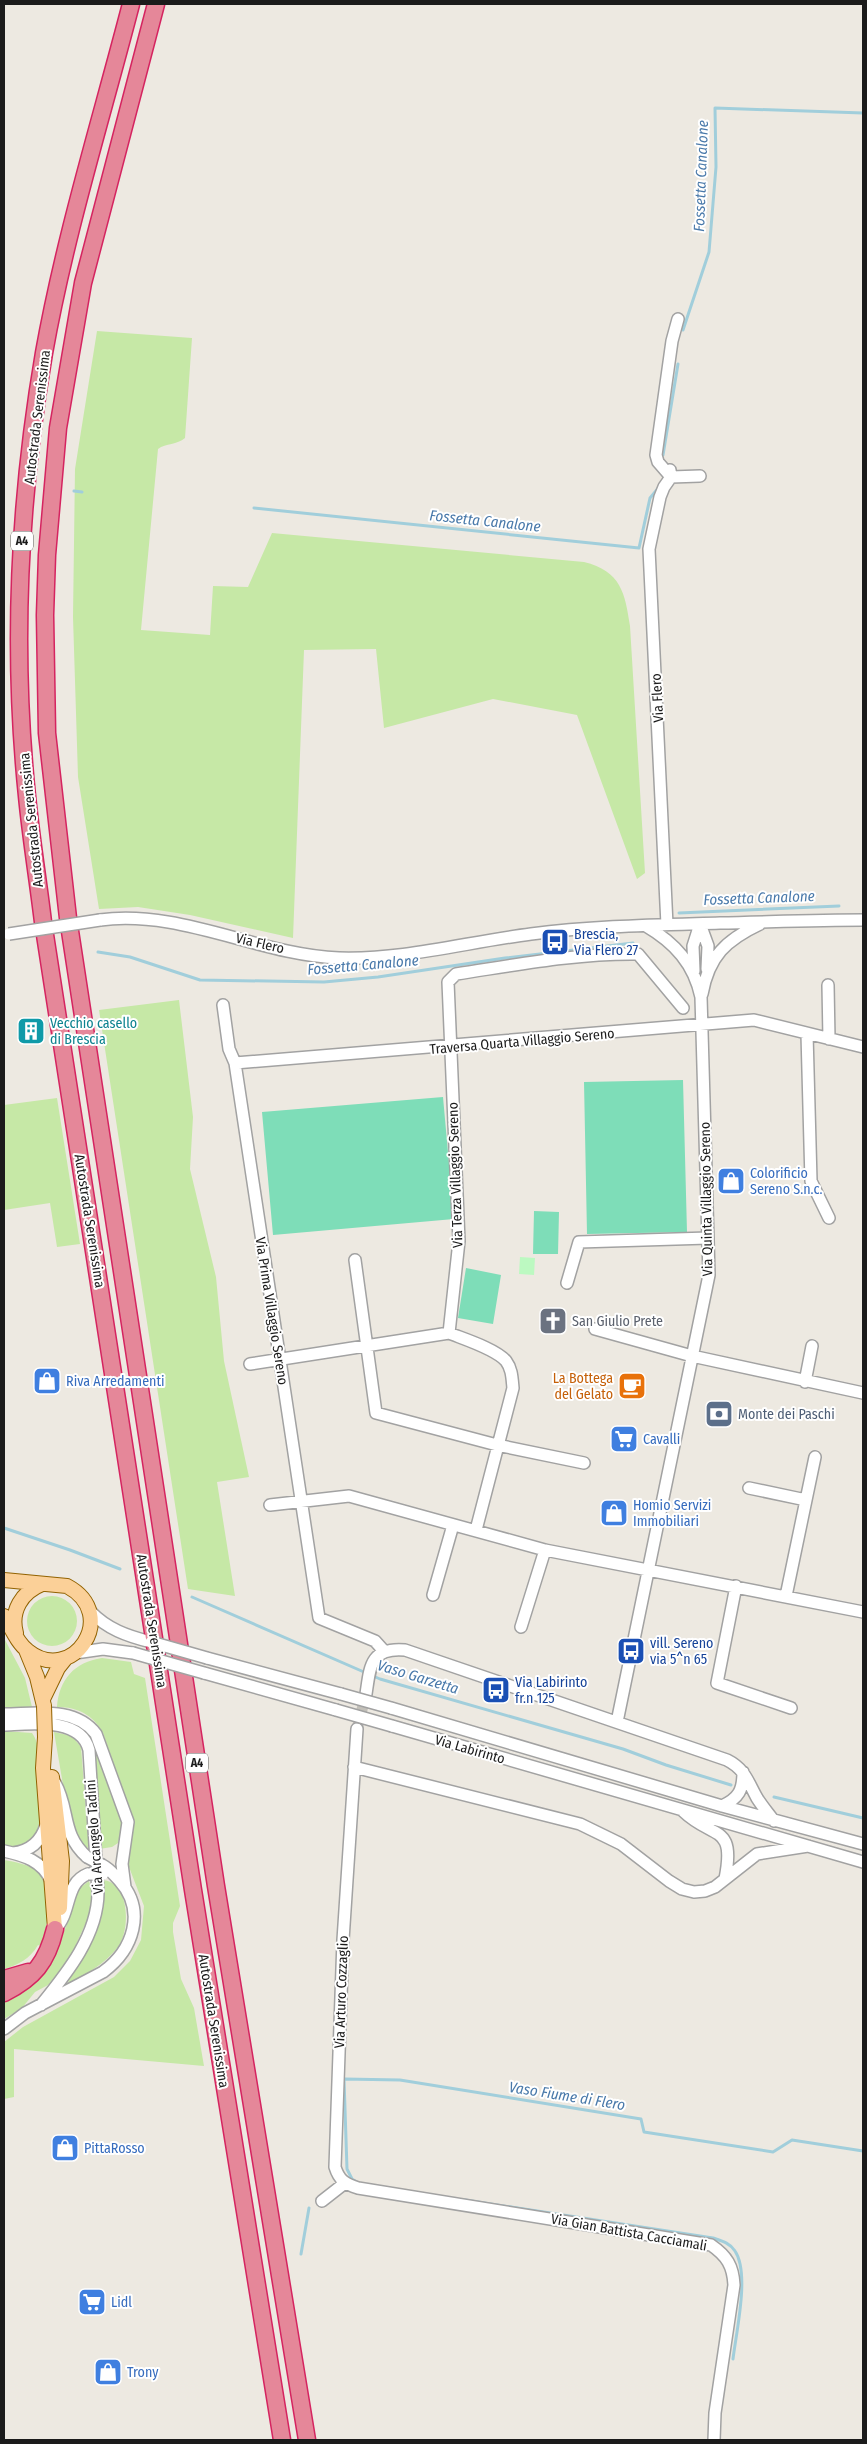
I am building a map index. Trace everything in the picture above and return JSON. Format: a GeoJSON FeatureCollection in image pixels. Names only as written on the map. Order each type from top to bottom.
{"type":"FeatureCollection","features":[{"type":"Feature","properties":{"kind":"highway","name":"Autostrada Serenissima"},"geometry":{"type":"LineString","coordinates":[[131,4],[58,282],[32,432],[21,556],[22,734],[27,796],[43,922],[193,1890],[282,2440]]}},
{"type":"Feature","properties":{"kind":"highway","name":"Autostrada Serenissima"},"geometry":{"type":"LineString","coordinates":[[156,4],[83,283],[58,428],[46,575],[47,733],[68,918],[214,1876],[307,2440]]}},
{"type":"Feature","properties":{"kind":"highway"},"geometry":{"type":"LineString","coordinates":[[4,1993],[27,1980],[48,1954],[55,1929]]}},
{"type":"Feature","properties":{"kind":"highway"},"geometry":{"type":"LineString","coordinates":[[4,1979],[35,1970]]}},
{"type":"Feature","properties":{"kind":"main road","name":"Via Labirinto"},"geometry":{"type":"LineString","coordinates":[[4,1580],[67,1586],[81,1596],[90,1611]]}},
{"type":"Feature","properties":{"kind":"main road"},"geometry":{"type":"LineString","coordinates":[[17,1637],[14,1619],[20,1601],[32,1588],[50,1583]]}},
{"type":"Feature","properties":{"kind":"main road"},"geometry":{"type":"LineString","coordinates":[[43,1703],[70,1655],[89,1634],[90,1611]]}},
{"type":"Feature","properties":{"kind":"main road"},"geometry":{"type":"LineString","coordinates":[[4,1616],[26,1650],[43,1703],[45,1742],[62,1861],[60,1908],[55,1929]]}},
{"type":"Feature","properties":{"kind":"main road","name":"Via Labirinto"},"geometry":{"type":"LineString","coordinates":[[26,1650],[45,1659],[70,1655]]}},
{"type":"Feature","properties":{"kind":"main road"},"geometry":{"type":"LineString","coordinates":[[45,1742],[43,1768],[46,1825],[55,1929]]}},
{"type":"Feature","properties":{"kind":"street"},"geometry":{"type":"LineString","coordinates":[[678,319],[672,342],[656,455],[658,462],[671,474],[700,476]]}},
{"type":"Feature","properties":{"kind":"street","name":"Via Flero"},"geometry":{"type":"LineString","coordinates":[[667,925],[649,549],[660,497],[664,487],[669,482],[671,474]]}},
{"type":"Feature","properties":{"kind":"street","name":"Via Flero"},"geometry":{"type":"LineString","coordinates":[[6,935],[118,918],[159,921],[309,955],[338,958],[399,955],[532,934],[667,925],[863,920]]}},
{"type":"Feature","properties":{"kind":"street","name":"Via Quinta Villaggio Sereno"},"geometry":{"type":"LineString","coordinates":[[707,971],[724,945],[740,933],[764,922]]}},
{"type":"Feature","properties":{"kind":"street","name":"Via Quinta Villaggio Sereno"},"geometry":{"type":"LineString","coordinates":[[694,973],[693,946],[700,924]]}},
{"type":"Feature","properties":{"kind":"street","name":"Via Quinta Villaggio Sereno"},"geometry":{"type":"LineString","coordinates":[[700,924],[708,946],[707,971],[701,997]]}},
{"type":"Feature","properties":{"kind":"street","name":"Via Quinta Villaggio Sereno"},"geometry":{"type":"LineString","coordinates":[[617,1722],[709,1275],[701,997],[694,973],[686,959],[663,936],[646,926]]}},
{"type":"Feature","properties":{"kind":"street"},"geometry":{"type":"LineString","coordinates":[[450,1047],[448,982],[456,974],[605,953],[638,954],[683,1008]]}},
{"type":"Feature","properties":{"kind":"street"},"geometry":{"type":"LineString","coordinates":[[828,985],[829,1039]]}},
{"type":"Feature","properties":{"kind":"street","name":"Via Prima Villaggio Sereno"},"geometry":{"type":"LineString","coordinates":[[223,1005],[229,1049],[235,1063],[319,1618],[375,1641],[384,1652]]}},
{"type":"Feature","properties":{"kind":"street","name":"Traversa Quarta Villaggio Sereno"},"geometry":{"type":"LineString","coordinates":[[235,1063],[450,1047],[754,1020],[863,1047]]}},
{"type":"Feature","properties":{"kind":"street"},"geometry":{"type":"LineString","coordinates":[[807,1034],[811,1181],[829,1218]]}},
{"type":"Feature","properties":{"kind":"street","name":"Via Terza Villaggio Sereno"},"geometry":{"type":"LineString","coordinates":[[449,1333],[459,1241],[450,1047]]}},
{"type":"Feature","properties":{"kind":"street"},"geometry":{"type":"LineString","coordinates":[[567,1283],[579,1242],[708,1238]]}},
{"type":"Feature","properties":{"kind":"street"},"geometry":{"type":"LineString","coordinates":[[354,1260],[376,1413],[498,1445],[584,1463]]}},
{"type":"Feature","properties":{"kind":"street"},"geometry":{"type":"LineString","coordinates":[[595,1329],[692,1356],[863,1394]]}},
{"type":"Feature","properties":{"kind":"street"},"geometry":{"type":"LineString","coordinates":[[250,1364],[449,1333],[496,1354],[505,1361],[511,1372],[513,1388],[476,1530]]}},
{"type":"Feature","properties":{"kind":"street"},"geometry":{"type":"LineString","coordinates":[[805,1382],[812,1346]]}},
{"type":"Feature","properties":{"kind":"street"},"geometry":{"type":"LineString","coordinates":[[786,1596],[815,1457]]}},
{"type":"Feature","properties":{"kind":"street"},"geometry":{"type":"LineString","coordinates":[[749,1488],[806,1500]]}},
{"type":"Feature","properties":{"kind":"street"},"geometry":{"type":"LineString","coordinates":[[270,1505],[300,1500],[349,1496],[545,1550],[648,1572],[736,1586],[863,1612]]}},
{"type":"Feature","properties":{"kind":"street"},"geometry":{"type":"LineString","coordinates":[[433,1595],[453,1525]]}},
{"type":"Feature","properties":{"kind":"street"},"geometry":{"type":"LineString","coordinates":[[521,1627],[545,1550]]}},
{"type":"Feature","properties":{"kind":"street"},"geometry":{"type":"LineString","coordinates":[[736,1586],[717,1683],[791,1708]]}},
{"type":"Feature","properties":{"kind":"street","name":"Via Labirinto"},"geometry":{"type":"LineString","coordinates":[[90,1611],[103,1623],[118,1632],[151,1642],[391,1708],[774,1821],[863,1844]]}},
{"type":"Feature","properties":{"kind":"street","name":"Via Labirinto"},"geometry":{"type":"LineString","coordinates":[[70,1655],[103,1649],[133,1654],[336,1710],[863,1862]]}},
{"type":"Feature","properties":{"kind":"street"},"geometry":{"type":"LineString","coordinates":[[366,1694],[370,1667],[376,1657],[393,1649],[404,1650],[727,1760],[736,1765],[750,1781],[756,1796],[774,1821]]}},
{"type":"Feature","properties":{"kind":"street","name":"Via Arcangelo Tadini"},"geometry":{"type":"LineString","coordinates":[[4,1714],[69,1715],[88,1724],[96,1734],[128,1822],[122,1864],[125,1887]]}},
{"type":"Feature","properties":{"kind":"street","name":"Via Arcangelo Tadini"},"geometry":{"type":"LineString","coordinates":[[4,1725],[65,1726],[81,1734],[89,1750],[98,1892],[97,1907],[89,1934],[71,1966],[41,2005]]}},
{"type":"Feature","properties":{"kind":"street","name":"Via Arturo Cozzaglio"},"geometry":{"type":"LineString","coordinates":[[345,2184],[338,2176],[336,2167],[343,1940],[357,1729]]}},
{"type":"Feature","properties":{"kind":"street"},"geometry":{"type":"LineString","coordinates":[[354,1767],[580,1824],[621,1844],[682,1889],[694,1892],[705,1891],[757,1854],[808,1846]]}},
{"type":"Feature","properties":{"kind":"street"},"geometry":{"type":"LineString","coordinates":[[722,1806],[731,1802],[741,1792],[743,1772]]}},
{"type":"Feature","properties":{"kind":"street"},"geometry":{"type":"LineString","coordinates":[[51,1776],[61,1796],[72,1840],[102,1870]]}},
{"type":"Feature","properties":{"kind":"street"},"geometry":{"type":"LineString","coordinates":[[681,1809],[694,1821],[717,1832],[723,1838],[728,1849],[729,1859],[725,1878]]}},
{"type":"Feature","properties":{"kind":"street"},"geometry":{"type":"LineString","coordinates":[[9,1852],[32,1847],[41,1838],[46,1825]]}},
{"type":"Feature","properties":{"kind":"street"},"geometry":{"type":"LineString","coordinates":[[9,1852],[40,1865],[51,1881]]}},
{"type":"Feature","properties":{"kind":"street"},"geometry":{"type":"LineString","coordinates":[[55,1929],[64,1918],[73,1886],[88,1874],[102,1870]]}},
{"type":"Feature","properties":{"kind":"street","name":"Via Arcangelo Tadini"},"geometry":{"type":"LineString","coordinates":[[4,2029],[25,2013],[102,1972],[114,1963],[126,1947],[132,1936],[133,1904],[125,1887],[117,1878],[102,1870]]}},
{"type":"Feature","properties":{"kind":"street"},"geometry":{"type":"LineString","coordinates":[[322,2201],[345,2184]]}},
{"type":"Feature","properties":{"kind":"street","name":"Via Gian Battista Cacciamali"},"geometry":{"type":"LineString","coordinates":[[345,2184],[358,2188],[711,2245],[724,2254],[731,2265],[734,2285],[715,2414],[714,2440]]}},
{"type":"Feature","properties":{"kind":"green space"},"geometry":{"type":"Polygon","coordinates":[[[97,331],[192,338],[185,438],[158,449],[141,630],[210,635],[213,586],[248,587],[272,533],[584,562],[606,571],[619,585],[623,594],[630,626],[645,873],[637,879],[577,715],[493,699],[384,728],[376,649],[304,650],[293,938],[190,915],[138,907],[99,909],[78,777],[73,617],[75,469],[97,331]]]}},
{"type":"Feature","properties":{"kind":"green space"},"geometry":{"type":"Polygon","coordinates":[[[179,1000],[193,1117],[190,1169],[216,1277],[224,1361],[249,1477],[217,1482],[235,1596],[188,1589],[99,1010],[179,1000]]]}},
{"type":"Feature","properties":{"kind":"green space"},"geometry":{"type":"Polygon","coordinates":[[[683,1080],[687,1232],[587,1234],[584,1082],[683,1080]]]}},
{"type":"Feature","properties":{"kind":"green space"},"geometry":{"type":"Polygon","coordinates":[[[443,1097],[454,1219],[273,1235],[262,1112],[443,1097]]]}},
{"type":"Feature","properties":{"kind":"green space"},"geometry":{"type":"Polygon","coordinates":[[[57,1098],[80,1244],[57,1247],[50,1203],[4,1210],[4,1105],[57,1098]]]}},
{"type":"Feature","properties":{"kind":"green space"},"geometry":{"type":"Polygon","coordinates":[[[534,1211],[559,1212],[558,1254],[533,1254],[534,1211]]]}},
{"type":"Feature","properties":{"kind":"green space"},"geometry":{"type":"Polygon","coordinates":[[[520,1257],[535,1258],[534,1275],[519,1274],[520,1257]]]}},
{"type":"Feature","properties":{"kind":"green space"},"geometry":{"type":"Polygon","coordinates":[[[466,1268],[501,1275],[493,1324],[458,1318],[466,1268]]]}},
{"type":"Feature","properties":{"kind":"green space"},"geometry":{"type":"Polygon","coordinates":[[[52,1596],[62,1598],[70,1603],[75,1611],[77,1621],[75,1631],[70,1639],[62,1644],[52,1646],[42,1644],[34,1639],[29,1631],[27,1621],[29,1611],[34,1603],[42,1598],[52,1596]]]}},
{"type":"Feature","properties":{"kind":"green space"},"geometry":{"type":"Polygon","coordinates":[[[4,1638],[25,1678],[32,1707],[4,1708],[4,1638]]]}},
{"type":"Feature","properties":{"kind":"green space"},"geometry":{"type":"Polygon","coordinates":[[[102,1658],[131,1662],[134,1674],[145,1678],[180,1906],[173,1923],[173,1932],[181,1979],[194,2008],[204,2066],[14,2049],[14,2097],[4,2099],[4,2042],[23,2027],[114,1977],[130,1961],[141,1940],[144,1906],[129,1867],[129,1851],[134,1825],[103,1733],[95,1721],[84,1713],[65,1707],[57,1707],[61,1689],[70,1674],[83,1664],[102,1658]]]}},
{"type":"Feature","properties":{"kind":"green space"},"geometry":{"type":"Polygon","coordinates":[[[4,1731],[32,1733],[38,1749],[41,1802],[39,1825],[35,1835],[28,1842],[18,1846],[4,1846],[4,1731]]]}},
{"type":"Feature","properties":{"kind":"green space"},"geometry":{"type":"Polygon","coordinates":[[[54,1732],[72,1736],[81,1747],[89,1848],[82,1847],[68,1814],[54,1732]]]}},
{"type":"Feature","properties":{"kind":"green space"},"geometry":{"type":"Polygon","coordinates":[[[93,1744],[95,1744],[123,1823],[118,1843],[112,1847],[99,1849],[93,1744]]]}},
{"type":"Feature","properties":{"kind":"green space"},"geometry":{"type":"Polygon","coordinates":[[[4,1860],[26,1865],[37,1871],[46,1886],[48,1907],[42,1946],[38,1945],[23,1961],[4,1969],[4,1860]]]}},
{"type":"Feature","properties":{"kind":"green space"},"geometry":{"type":"Polygon","coordinates":[[[100,1880],[110,1882],[122,1896],[126,1918],[122,1939],[113,1953],[101,1964],[67,1984],[88,1947],[99,1921],[102,1894],[100,1880]]]}},
{"type":"Feature","properties":{"kind":"green space"},"geometry":{"type":"Polygon","coordinates":[[[89,1881],[93,1896],[89,1916],[69,1960],[48,1985],[35,1992],[22,2008],[4,2019],[4,1999],[37,1980],[48,1969],[68,1922],[77,1890],[89,1881]]]}},
{"type":"Feature","properties":{"kind":"waterway","name":"Fossetta Canalone"},"geometry":{"type":"LineString","coordinates":[[683,330],[709,252],[716,167],[715,108],[863,113]]}},
{"type":"Feature","properties":{"kind":"waterway","name":"Fossetta Canalone"},"geometry":{"type":"LineString","coordinates":[[663,455],[678,364]]}},
{"type":"Feature","properties":{"kind":"waterway","name":"Fossetta Canalone"},"geometry":{"type":"LineString","coordinates":[[254,508],[639,548],[650,498],[660,486]]}},
{"type":"Feature","properties":{"kind":"waterway","name":"Fossetta Canalone"},"geometry":{"type":"LineString","coordinates":[[74,491],[82,492]]}},
{"type":"Feature","properties":{"kind":"waterway","name":"Fossetta Canalone"},"geometry":{"type":"LineString","coordinates":[[679,913],[839,906]]}},
{"type":"Feature","properties":{"kind":"waterway","name":"Fossetta Canalone"},"geometry":{"type":"LineString","coordinates":[[98,952],[130,957],[200,980],[324,982],[378,977],[505,958],[633,943]]}},
{"type":"Feature","properties":{"kind":"waterway","name":"Vaso Garzetta"},"geometry":{"type":"LineString","coordinates":[[4,1528],[120,1569]]}},
{"type":"Feature","properties":{"kind":"waterway","name":"Vaso Garzetta"},"geometry":{"type":"LineString","coordinates":[[192,1597],[380,1679],[623,1749],[666,1765],[731,1785]]}},
{"type":"Feature","properties":{"kind":"waterway","name":"Vaso Garzetta"},"geometry":{"type":"LineString","coordinates":[[774,1797],[863,1818]]}},
{"type":"Feature","properties":{"kind":"waterway","name":"Vaso Fiume di Flero"},"geometry":{"type":"LineString","coordinates":[[358,2183],[352,2179],[347,2169],[344,2079],[400,2080],[641,2119],[644,2132],[773,2152],[792,2140],[863,2151]]}},
{"type":"Feature","properties":{"kind":"waterway"},"geometry":{"type":"LineString","coordinates":[[465,2200],[723,2241],[735,2251],[741,2274],[741,2304],[733,2359]]}},
{"type":"Feature","properties":{"kind":"waterway"},"geometry":{"type":"LineString","coordinates":[[301,2254],[309,2208]]}},
{"type":"Feature","properties":{"kind":"tunnel"},"geometry":{"type":"LineString","coordinates":[[357,1729],[366,1694]]}},
{"type":"Feature","properties":{"kind":"place","name":"Brescia, Via Flero 27"},"geometry":{"type":"Point","coordinates":[555,942]}},
{"type":"Feature","properties":{"kind":"place","name":"Vecchio casello di Brescia"},"geometry":{"type":"Point","coordinates":[31,1031]}},
{"type":"Feature","properties":{"kind":"place","name":"Colorificio Sereno S.n.c."},"geometry":{"type":"Point","coordinates":[731,1181]}},
{"type":"Feature","properties":{"kind":"place","name":"San Giulio Prete"},"geometry":{"type":"Point","coordinates":[553,1321]}},
{"type":"Feature","properties":{"kind":"place","name":"Riva Arredamenti"},"geometry":{"type":"Point","coordinates":[47,1381]}},
{"type":"Feature","properties":{"kind":"place","name":"La Bottega del Gelato"},"geometry":{"type":"Point","coordinates":[632,1386]}},
{"type":"Feature","properties":{"kind":"place","name":"Monte dei Paschi"},"geometry":{"type":"Point","coordinates":[719,1414]}},
{"type":"Feature","properties":{"kind":"place","name":"Cavalli"},"geometry":{"type":"Point","coordinates":[624,1439]}},
{"type":"Feature","properties":{"kind":"place","name":"Homio Servizi Immobiliari"},"geometry":{"type":"Point","coordinates":[614,1513]}},
{"type":"Feature","properties":{"kind":"place","name":"vill. Sereno via 5^n 65"},"geometry":{"type":"Point","coordinates":[631,1651]}},
{"type":"Feature","properties":{"kind":"place","name":"Via Labirinto fr.n 125"},"geometry":{"type":"Point","coordinates":[496,1690]}},
{"type":"Feature","properties":{"kind":"place","name":"PittaRosso"},"geometry":{"type":"Point","coordinates":[65,2148]}},
{"type":"Feature","properties":{"kind":"place","name":"Lidl"},"geometry":{"type":"Point","coordinates":[92,2302]}},
{"type":"Feature","properties":{"kind":"place","name":"Trony"},"geometry":{"type":"Point","coordinates":[108,2372]}}]}
